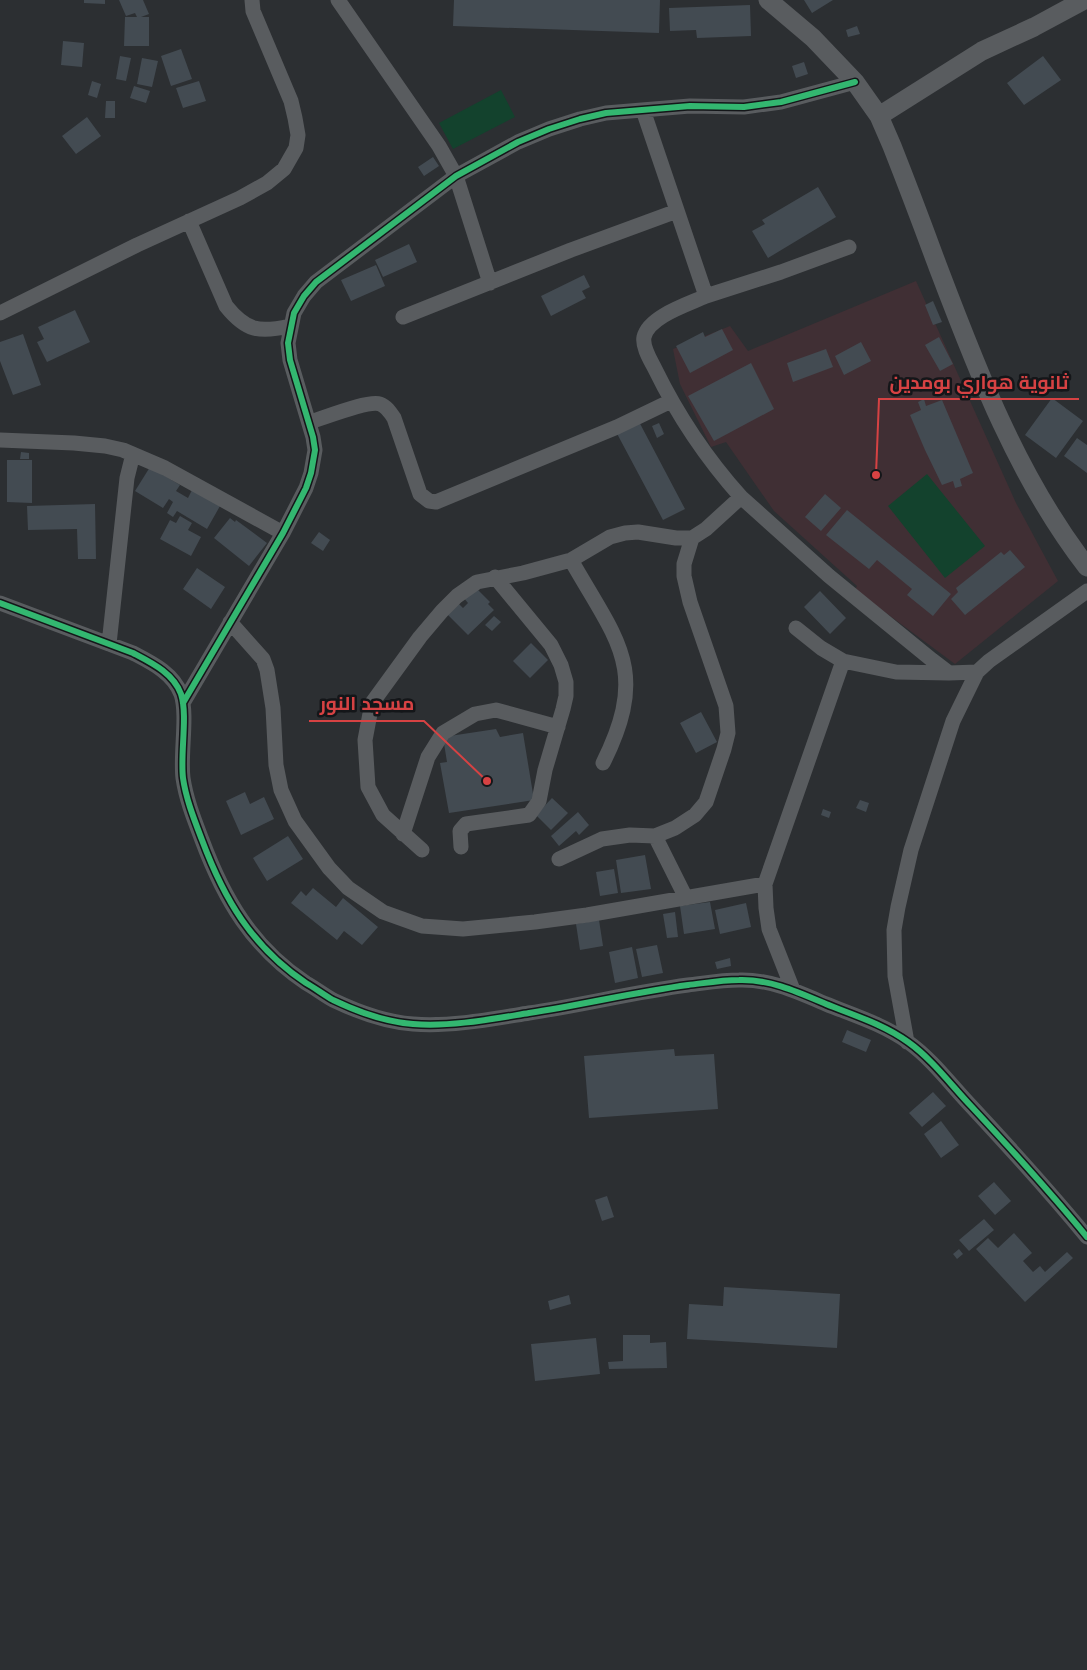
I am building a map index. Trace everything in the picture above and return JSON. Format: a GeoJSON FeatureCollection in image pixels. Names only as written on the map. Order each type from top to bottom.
{"type":"FeatureCollection","features":[{"type":"Feature","properties":{"kind":"street"},"geometry":{"type":"LineString","coordinates":[[0,313],[137,245],[240,198],[267,183],[284,169],[296,148],[298,135],[291,102],[253,11],[252,0]]}},
{"type":"Feature","properties":{"kind":"street"},"geometry":{"type":"LineString","coordinates":[[338,0],[439,146],[456,176],[490,283]]}},
{"type":"Feature","properties":{"kind":"street"},"geometry":{"type":"LineString","coordinates":[[768,0],[813,38],[855,82],[879,116],[987,394],[1020,463],[1043,503],[1058,528],[1087,567]]}},
{"type":"Feature","properties":{"kind":"street"},"geometry":{"type":"LineString","coordinates":[[879,116],[982,51],[1034,27],[1084,0]]}},
{"type":"Feature","properties":{"kind":"street"},"geometry":{"type":"LineString","coordinates":[[183,703],[283,533],[306,488],[311,473],[315,450],[310,422],[290,360],[288,343],[294,314],[304,296],[316,282],[456,176],[502,150],[549,129],[580,119],[606,114],[690,106],[744,107],[781,102],[855,82]]}},
{"type":"Feature","properties":{"kind":"street"},"geometry":{"type":"LineString","coordinates":[[643,110],[706,296]]}},
{"type":"Feature","properties":{"kind":"street"},"geometry":{"type":"LineString","coordinates":[[403,317],[677,211]]}},
{"type":"Feature","properties":{"kind":"street"},"geometry":{"type":"LineString","coordinates":[[189,221],[226,306],[235,317],[252,328],[274,330],[290,326]]}},
{"type":"Feature","properties":{"kind":"street"},"geometry":{"type":"LineString","coordinates":[[849,247],[781,272],[706,296],[662,316],[652,323],[644,337],[644,344],[670,401],[702,449],[741,497],[829,576],[949,673]]}},
{"type":"Feature","properties":{"kind":"street"},"geometry":{"type":"LineString","coordinates":[[310,422],[362,406],[382,404],[394,418],[420,494],[429,501],[436,502],[617,428],[670,401]]}},
{"type":"Feature","properties":{"kind":"street"},"geometry":{"type":"LineString","coordinates":[[0,440],[105,446],[132,454],[165,468],[283,533]]}},
{"type":"Feature","properties":{"kind":"street"},"geometry":{"type":"LineString","coordinates":[[109,644],[127,478],[132,454]]}},
{"type":"Feature","properties":{"kind":"street"},"geometry":{"type":"LineString","coordinates":[[422,850],[383,815],[368,787],[365,740],[372,703],[420,637],[442,611],[468,586],[477,582],[523,573],[571,560],[610,537],[638,532],[676,538],[692,538],[706,529],[741,497]]}},
{"type":"Feature","properties":{"kind":"street"},"geometry":{"type":"LineString","coordinates":[[559,859],[602,839],[630,835],[655,836],[674,828],[696,814],[706,802],[728,733],[726,706],[690,602],[684,576],[684,564],[692,538]]}},
{"type":"Feature","properties":{"kind":"street"},"geometry":{"type":"LineString","coordinates":[[571,560],[614,632],[624,666],[626,680],[625,705],[619,729],[603,763]]}},
{"type":"Feature","properties":{"kind":"street"},"geometry":{"type":"LineString","coordinates":[[461,847],[460,831],[466,824],[529,815],[539,800],[545,770],[566,696],[566,682],[561,665],[551,645],[495,578]]}},
{"type":"Feature","properties":{"kind":"street"},"geometry":{"type":"LineString","coordinates":[[907,1042],[895,976],[894,930],[910,850],[953,721],[977,672],[989,661],[1087,591]]}},
{"type":"Feature","properties":{"kind":"street"},"geometry":{"type":"LineString","coordinates":[[0,603],[133,653],[151,662],[175,682],[183,703],[183,775],[187,798],[204,847],[227,897],[244,925],[273,958],[331,999],[366,1014],[392,1021],[415,1024],[496,1018],[562,1008],[627,994],[724,980],[761,981],[793,990],[883,1028],[907,1042],[929,1061],[1018,1157],[1087,1237]]}},
{"type":"Feature","properties":{"kind":"street"},"geometry":{"type":"LineString","coordinates":[[230,622],[263,659],[267,670],[273,708],[276,765],[281,790],[296,821],[329,868],[348,888],[383,912],[422,926],[463,929],[552,920],[764,884]]}},
{"type":"Feature","properties":{"kind":"street"},"geometry":{"type":"LineString","coordinates":[[796,628],[821,648],[843,661],[896,672],[977,672]]}},
{"type":"Feature","properties":{"kind":"street"},"geometry":{"type":"LineString","coordinates":[[793,990],[769,928],[764,884],[843,661]]}},
{"type":"Feature","properties":{"kind":"street"},"geometry":{"type":"LineString","coordinates":[[403,834],[428,757],[444,733],[475,714],[496,710],[558,727]]}},
{"type":"Feature","properties":{"kind":"street"},"geometry":{"type":"LineString","coordinates":[[655,836],[686,898]]}},
{"type":"Feature","properties":{"kind":"shaded area"},"geometry":{"type":"Polygon","coordinates":[[[916,281],[1016,503],[1058,581],[955,664],[855,590],[857,586],[774,511],[726,442],[711,447],[680,384],[673,349],[730,326],[748,351],[916,281]]]}},
{"type":"Feature","properties":{"kind":"green space"},"geometry":{"type":"Polygon","coordinates":[[[501,90],[515,117],[453,149],[439,123],[501,90]]]}},
{"type":"Feature","properties":{"kind":"green space"},"geometry":{"type":"Polygon","coordinates":[[[927,474],[985,546],[945,578],[888,506],[927,474]]]}},
{"type":"Feature","properties":{"kind":"building"},"geometry":{"type":"Polygon","coordinates":[[[84,0],[105,0],[105,4],[84,3],[84,0]]]}},
{"type":"Feature","properties":{"kind":"building"},"geometry":{"type":"Polygon","coordinates":[[[119,0],[143,0],[149,14],[141,17],[149,17],[149,46],[124,46],[125,17],[137,17],[135,13],[126,16],[119,0]]]}},
{"type":"Feature","properties":{"kind":"building"},"geometry":{"type":"Polygon","coordinates":[[[454,0],[660,0],[659,33],[453,26],[454,0]]]}},
{"type":"Feature","properties":{"kind":"building"},"geometry":{"type":"Polygon","coordinates":[[[804,0],[833,0],[812,13],[804,0]]]}},
{"type":"Feature","properties":{"kind":"building"},"geometry":{"type":"Polygon","coordinates":[[[750,5],[751,36],[697,38],[696,30],[670,31],[669,8],[750,5]]]}},
{"type":"Feature","properties":{"kind":"building"},"geometry":{"type":"Polygon","coordinates":[[[857,26],[860,34],[848,37],[846,30],[857,26]]]}},
{"type":"Feature","properties":{"kind":"building"},"geometry":{"type":"Polygon","coordinates":[[[63,41],[84,43],[82,67],[61,65],[63,41]]]}},
{"type":"Feature","properties":{"kind":"building"},"geometry":{"type":"Polygon","coordinates":[[[181,49],[192,79],[171,86],[161,56],[181,49]]]}},
{"type":"Feature","properties":{"kind":"building"},"geometry":{"type":"Polygon","coordinates":[[[120,56],[131,58],[126,81],[116,79],[120,56]]]}},
{"type":"Feature","properties":{"kind":"building"},"geometry":{"type":"Polygon","coordinates":[[[1043,56],[1061,80],[1024,105],[1007,83],[1043,56]]]}},
{"type":"Feature","properties":{"kind":"building"},"geometry":{"type":"Polygon","coordinates":[[[142,58],[158,61],[152,87],[137,84],[142,58]]]}},
{"type":"Feature","properties":{"kind":"building"},"geometry":{"type":"Polygon","coordinates":[[[804,62],[808,74],[796,78],[792,66],[804,62]]]}},
{"type":"Feature","properties":{"kind":"building"},"geometry":{"type":"Polygon","coordinates":[[[92,81],[101,84],[97,98],[88,95],[92,81]]]}},
{"type":"Feature","properties":{"kind":"building"},"geometry":{"type":"Polygon","coordinates":[[[199,81],[206,101],[183,108],[176,88],[199,81]]]}},
{"type":"Feature","properties":{"kind":"building"},"geometry":{"type":"Polygon","coordinates":[[[134,86],[150,91],[146,103],[130,98],[134,86]]]}},
{"type":"Feature","properties":{"kind":"building"},"geometry":{"type":"Polygon","coordinates":[[[106,101],[115,101],[115,118],[105,118],[106,101]]]}},
{"type":"Feature","properties":{"kind":"building"},"geometry":{"type":"Polygon","coordinates":[[[87,117],[101,136],[76,154],[62,136],[87,117]]]}},
{"type":"Feature","properties":{"kind":"building"},"geometry":{"type":"Polygon","coordinates":[[[433,157],[439,166],[424,176],[418,167],[433,157]]]}},
{"type":"Feature","properties":{"kind":"building"},"geometry":{"type":"Polygon","coordinates":[[[818,187],[836,217],[768,258],[752,231],[765,224],[762,220],[818,187]]]}},
{"type":"Feature","properties":{"kind":"building"},"geometry":{"type":"Polygon","coordinates":[[[409,244],[417,262],[383,277],[375,260],[409,244]]]}},
{"type":"Feature","properties":{"kind":"building"},"geometry":{"type":"Polygon","coordinates":[[[376,265],[385,286],[351,301],[341,280],[376,265]]]}},
{"type":"Feature","properties":{"kind":"building"},"geometry":{"type":"Polygon","coordinates":[[[584,275],[590,287],[582,291],[586,298],[551,316],[541,296],[584,275]]]}},
{"type":"Feature","properties":{"kind":"building"},"geometry":{"type":"Polygon","coordinates":[[[933,301],[942,322],[933,325],[925,305],[933,301]]]}},
{"type":"Feature","properties":{"kind":"building"},"geometry":{"type":"Polygon","coordinates":[[[75,310],[90,342],[47,362],[37,342],[44,339],[38,327],[75,310]]]}},
{"type":"Feature","properties":{"kind":"building"},"geometry":{"type":"Polygon","coordinates":[[[722,329],[733,350],[690,373],[676,346],[703,332],[705,337],[722,329]]]}},
{"type":"Feature","properties":{"kind":"building"},"geometry":{"type":"Polygon","coordinates":[[[23,334],[41,385],[13,395],[0,361],[0,342],[23,334]]]}},
{"type":"Feature","properties":{"kind":"building"},"geometry":{"type":"Polygon","coordinates":[[[939,337],[953,364],[940,371],[925,345],[939,337]]]}},
{"type":"Feature","properties":{"kind":"building"},"geometry":{"type":"Polygon","coordinates":[[[861,342],[871,361],[844,375],[835,356],[861,342]]]}},
{"type":"Feature","properties":{"kind":"building"},"geometry":{"type":"Polygon","coordinates":[[[826,349],[833,367],[793,382],[787,363],[826,349]]]}},
{"type":"Feature","properties":{"kind":"building"},"geometry":{"type":"Polygon","coordinates":[[[751,363],[774,409],[714,441],[688,396],[751,363]]]}},
{"type":"Feature","properties":{"kind":"building"},"geometry":{"type":"Polygon","coordinates":[[[1052,398],[1083,421],[1056,458],[1025,435],[1052,398]]]}},
{"type":"Feature","properties":{"kind":"building"},"geometry":{"type":"Polygon","coordinates":[[[924,399],[926,406],[942,400],[973,473],[960,479],[962,486],[955,488],[953,481],[942,485],[925,450],[910,415],[921,410],[918,402],[924,399]]]}},
{"type":"Feature","properties":{"kind":"building"},"geometry":{"type":"Polygon","coordinates":[[[636,416],[685,509],[663,520],[614,428],[636,416]]]}},
{"type":"Feature","properties":{"kind":"building"},"geometry":{"type":"Polygon","coordinates":[[[659,423],[664,434],[657,438],[652,426],[659,423]]]}},
{"type":"Feature","properties":{"kind":"building"},"geometry":{"type":"Polygon","coordinates":[[[1077,438],[1087,445],[1087,473],[1064,456],[1077,438]]]}},
{"type":"Feature","properties":{"kind":"building"},"geometry":{"type":"Polygon","coordinates":[[[21,452],[29,453],[29,459],[20,459],[21,452]]]}},
{"type":"Feature","properties":{"kind":"building"},"geometry":{"type":"Polygon","coordinates":[[[7,460],[32,460],[32,503],[7,502],[7,460]]]}},
{"type":"Feature","properties":{"kind":"building"},"geometry":{"type":"Polygon","coordinates":[[[150,467],[180,485],[176,491],[188,498],[192,490],[220,506],[207,529],[177,511],[173,517],[167,513],[173,502],[169,499],[163,508],[135,491],[150,467]]]}},
{"type":"Feature","properties":{"kind":"building"},"geometry":{"type":"Polygon","coordinates":[[[825,494],[841,508],[821,531],[805,517],[825,494]]]}},
{"type":"Feature","properties":{"kind":"building"},"geometry":{"type":"Polygon","coordinates":[[[95,504],[96,559],[78,559],[77,529],[28,530],[27,506],[95,504]]]}},
{"type":"Feature","properties":{"kind":"building"},"geometry":{"type":"Polygon","coordinates":[[[847,510],[951,594],[933,616],[907,595],[912,589],[877,560],[869,569],[826,535],[847,510]]]}},
{"type":"Feature","properties":{"kind":"building"},"geometry":{"type":"Polygon","coordinates":[[[180,516],[192,523],[188,530],[201,537],[191,556],[160,539],[170,520],[176,523],[180,516]]]}},
{"type":"Feature","properties":{"kind":"building"},"geometry":{"type":"Polygon","coordinates":[[[230,518],[235,522],[236,520],[267,543],[249,566],[214,538],[230,518]]]}},
{"type":"Feature","properties":{"kind":"building"},"geometry":{"type":"Polygon","coordinates":[[[319,532],[330,540],[323,551],[311,543],[319,532]]]}},
{"type":"Feature","properties":{"kind":"building"},"geometry":{"type":"Polygon","coordinates":[[[1010,550],[1025,567],[965,615],[951,599],[958,592],[956,588],[1001,552],[1004,555],[1010,550]]]}},
{"type":"Feature","properties":{"kind":"building"},"geometry":{"type":"Polygon","coordinates":[[[197,568],[225,587],[211,609],[183,589],[197,568]]]}},
{"type":"Feature","properties":{"kind":"building"},"geometry":{"type":"Polygon","coordinates":[[[474,586],[490,602],[488,604],[494,610],[468,635],[447,614],[458,603],[463,608],[468,603],[463,597],[474,586]]]}},
{"type":"Feature","properties":{"kind":"building"},"geometry":{"type":"Polygon","coordinates":[[[820,591],[846,618],[830,634],[804,607],[820,591]]]}},
{"type":"Feature","properties":{"kind":"building"},"geometry":{"type":"Polygon","coordinates":[[[494,616],[501,622],[492,631],[485,625],[494,616]]]}},
{"type":"Feature","properties":{"kind":"building"},"geometry":{"type":"Polygon","coordinates":[[[531,643],[548,660],[530,678],[513,661],[531,643]]]}},
{"type":"Feature","properties":{"kind":"building"},"geometry":{"type":"Polygon","coordinates":[[[701,712],[717,742],[696,753],[680,723],[701,712]]]}},
{"type":"Feature","properties":{"kind":"building"},"geometry":{"type":"Polygon","coordinates":[[[496,729],[500,737],[523,733],[534,800],[449,813],[440,763],[447,762],[443,737],[496,729]]]}},
{"type":"Feature","properties":{"kind":"building"},"geometry":{"type":"Polygon","coordinates":[[[245,792],[250,804],[264,797],[274,819],[241,835],[226,801],[245,792]]]}},
{"type":"Feature","properties":{"kind":"building"},"geometry":{"type":"Polygon","coordinates":[[[552,798],[568,813],[551,830],[536,815],[552,798]]]}},
{"type":"Feature","properties":{"kind":"building"},"geometry":{"type":"Polygon","coordinates":[[[860,800],[869,803],[866,812],[856,808],[860,800]]]}},
{"type":"Feature","properties":{"kind":"building"},"geometry":{"type":"Polygon","coordinates":[[[823,809],[831,812],[829,818],[821,815],[823,809]]]}},
{"type":"Feature","properties":{"kind":"building"},"geometry":{"type":"Polygon","coordinates":[[[578,812],[589,825],[579,835],[576,831],[559,846],[551,836],[578,812]]]}},
{"type":"Feature","properties":{"kind":"building"},"geometry":{"type":"Polygon","coordinates":[[[288,836],[303,859],[267,881],[253,858],[288,836]]]}},
{"type":"Feature","properties":{"kind":"building"},"geometry":{"type":"Polygon","coordinates":[[[645,855],[651,889],[621,893],[616,860],[645,855]]]}},
{"type":"Feature","properties":{"kind":"building"},"geometry":{"type":"Polygon","coordinates":[[[614,869],[618,893],[600,896],[596,872],[614,869]]]}},
{"type":"Feature","properties":{"kind":"building"},"geometry":{"type":"Polygon","coordinates":[[[313,888],[336,907],[343,898],[378,927],[362,945],[344,931],[337,940],[291,903],[301,891],[306,896],[313,888]]]}},
{"type":"Feature","properties":{"kind":"building"},"geometry":{"type":"Polygon","coordinates":[[[710,902],[715,929],[684,934],[680,906],[710,902]]]}},
{"type":"Feature","properties":{"kind":"building"},"geometry":{"type":"Polygon","coordinates":[[[746,903],[751,927],[720,934],[715,910],[746,903]]]}},
{"type":"Feature","properties":{"kind":"building"},"geometry":{"type":"Polygon","coordinates":[[[675,912],[678,937],[667,938],[663,914],[675,912]]]}},
{"type":"Feature","properties":{"kind":"building"},"geometry":{"type":"Polygon","coordinates":[[[599,920],[603,946],[580,950],[576,924],[599,920]]]}},
{"type":"Feature","properties":{"kind":"building"},"geometry":{"type":"Polygon","coordinates":[[[657,945],[663,973],[642,977],[636,949],[657,945]]]}},
{"type":"Feature","properties":{"kind":"building"},"geometry":{"type":"Polygon","coordinates":[[[632,947],[638,978],[615,983],[609,952],[632,947]]]}},
{"type":"Feature","properties":{"kind":"building"},"geometry":{"type":"Polygon","coordinates":[[[730,958],[731,966],[717,969],[715,962],[730,958]]]}},
{"type":"Feature","properties":{"kind":"building"},"geometry":{"type":"Polygon","coordinates":[[[847,1030],[871,1040],[866,1052],[842,1042],[847,1030]]]}},
{"type":"Feature","properties":{"kind":"building"},"geometry":{"type":"Polygon","coordinates":[[[674,1049],[675,1056],[714,1054],[718,1109],[589,1118],[584,1056],[674,1049]]]}},
{"type":"Feature","properties":{"kind":"building"},"geometry":{"type":"Polygon","coordinates":[[[933,1092],[946,1106],[922,1127],[909,1113],[933,1092]]]}},
{"type":"Feature","properties":{"kind":"building"},"geometry":{"type":"Polygon","coordinates":[[[941,1121],[959,1145],[941,1158],[924,1134],[941,1121]]]}},
{"type":"Feature","properties":{"kind":"building"},"geometry":{"type":"Polygon","coordinates":[[[994,1182],[1011,1201],[995,1215],[978,1196],[994,1182]]]}},
{"type":"Feature","properties":{"kind":"building"},"geometry":{"type":"Polygon","coordinates":[[[607,1196],[614,1217],[602,1221],[595,1200],[607,1196]]]}},
{"type":"Feature","properties":{"kind":"building"},"geometry":{"type":"Polygon","coordinates":[[[984,1219],[994,1230],[969,1251],[959,1240],[984,1219]]]}},
{"type":"Feature","properties":{"kind":"building"},"geometry":{"type":"Polygon","coordinates":[[[1014,1233],[1032,1253],[1023,1261],[1033,1272],[1040,1266],[1045,1272],[1067,1252],[1073,1258],[1025,1302],[976,1249],[988,1238],[998,1248],[1014,1233]]]}},
{"type":"Feature","properties":{"kind":"building"},"geometry":{"type":"Polygon","coordinates":[[[959,1249],[963,1254],[957,1259],[953,1254],[959,1249]]]}},
{"type":"Feature","properties":{"kind":"building"},"geometry":{"type":"Polygon","coordinates":[[[724,1287],[840,1294],[837,1348],[687,1339],[689,1304],[723,1306],[724,1287]]]}},
{"type":"Feature","properties":{"kind":"building"},"geometry":{"type":"Polygon","coordinates":[[[569,1295],[571,1304],[550,1310],[548,1301],[569,1295]]]}},
{"type":"Feature","properties":{"kind":"building"},"geometry":{"type":"Polygon","coordinates":[[[623,1335],[650,1335],[650,1343],[666,1342],[667,1368],[609,1369],[608,1362],[623,1361],[623,1335]]]}},
{"type":"Feature","properties":{"kind":"building"},"geometry":{"type":"Polygon","coordinates":[[[596,1338],[600,1374],[535,1381],[531,1344],[596,1338]]]}},
{"type":"Feature","properties":{"kind":"cycle path"},"geometry":{"type":"LineString","coordinates":[[183,703],[283,533],[306,488],[311,473],[315,450],[313,437],[290,360],[288,343],[294,313],[304,296],[316,282],[456,176],[518,142],[549,129],[606,113],[690,106],[744,107],[781,102],[855,82]]}},
{"type":"Feature","properties":{"kind":"cycle path"},"geometry":{"type":"LineString","coordinates":[[0,603],[133,653],[161,669],[173,680],[181,694],[183,703],[182,768],[186,794],[202,840],[220,882],[242,920],[270,954],[306,983],[330,998],[382,1019],[427,1025],[501,1018],[648,991],[720,981],[750,980],[784,987],[878,1025],[917,1049],[1016,1154],[1087,1237]]}},
{"type":"Feature","properties":{"kind":"place","name":"ثانوية هواري بومدين"},"geometry":{"type":"Point","coordinates":[876,475]}},
{"type":"Feature","properties":{"kind":"place","name":"مسجد النور"},"geometry":{"type":"Point","coordinates":[487,781]}}]}
